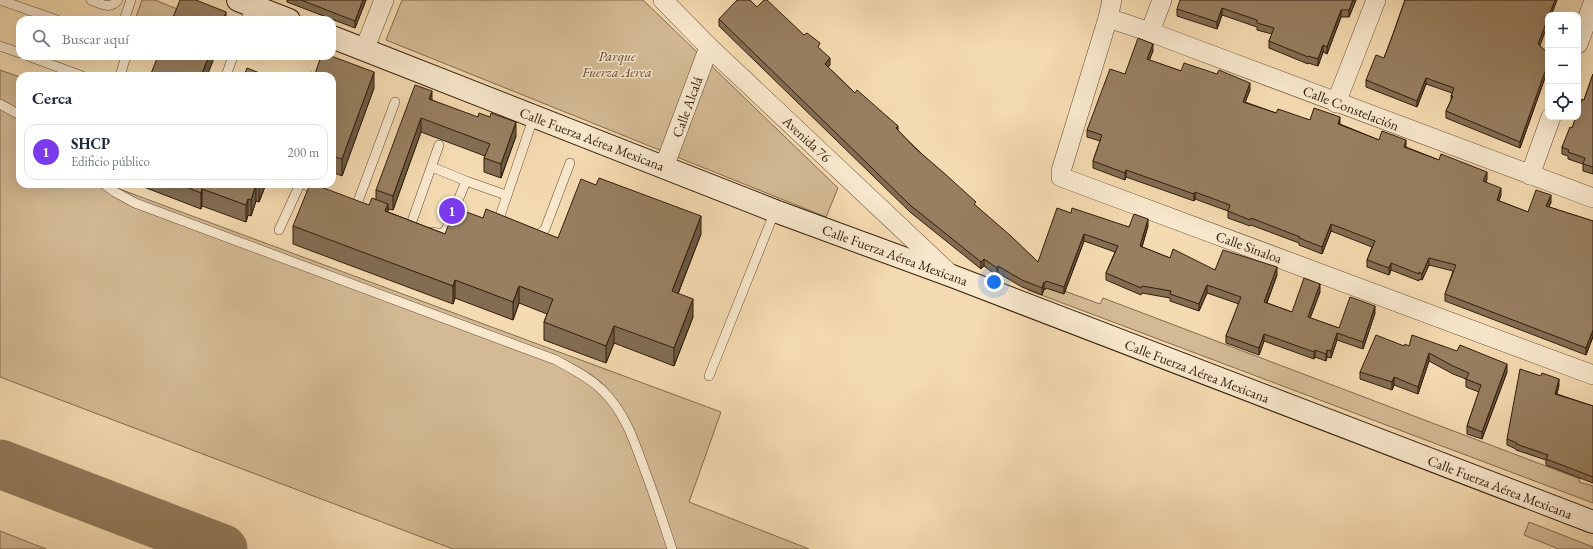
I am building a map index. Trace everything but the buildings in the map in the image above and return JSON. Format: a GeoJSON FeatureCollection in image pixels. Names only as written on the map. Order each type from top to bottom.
{"type":"FeatureCollection","features":[{"type":"Feature","properties":{"kind":"main road"},"geometry":{"type":"LineString","coordinates":[[247,6],[277,16]]}},
{"type":"Feature","properties":{"kind":"main road","name":"Calle Fuerza Aérea Mexicana"},"geometry":{"type":"LineString","coordinates":[[336,39],[775,210],[952,276],[1593,522]]}},
{"type":"Feature","properties":{"kind":"street"},"geometry":{"type":"LineString","coordinates":[[364,50],[384,0]]}},
{"type":"Feature","properties":{"kind":"street","name":"Avenida 76"},"geometry":{"type":"LineString","coordinates":[[663,0],[709,47],[952,276]]}},
{"type":"Feature","properties":{"kind":"street"},"geometry":{"type":"LineString","coordinates":[[1150,32],[1162,0]]}},
{"type":"Feature","properties":{"kind":"street"},"geometry":{"type":"LineString","coordinates":[[1336,103],[1376,0]]}},
{"type":"Feature","properties":{"kind":"street"},"geometry":{"type":"LineString","coordinates":[[1581,36],[1593,3]]}},
{"type":"Feature","properties":{"kind":"street","name":"Calle Constelación"},"geometry":{"type":"LineString","coordinates":[[1110,9],[1150,32],[1336,103],[1593,198]]}},
{"type":"Feature","properties":{"kind":"street","name":"Calle Sinaloa"},"geometry":{"type":"LineString","coordinates":[[1110,9],[1061,171],[1061,177],[1593,375]]}},
{"type":"Feature","properties":{"kind":"street","name":"Calle Alcalá"},"geometry":{"type":"LineString","coordinates":[[664,167],[709,47]]}},
{"type":"Feature","properties":{"kind":"street"},"geometry":{"type":"LineString","coordinates":[[1530,175],[1550,120]]}},
{"type":"Feature","properties":{"kind":"lane"},"geometry":{"type":"LineString","coordinates":[[0,0],[46,16]]}},
{"type":"Feature","properties":{"kind":"lane"},"geometry":{"type":"LineString","coordinates":[[90,0],[109,6],[113,5],[118,0]]}},
{"type":"Feature","properties":{"kind":"lane"},"geometry":{"type":"LineString","coordinates":[[125,16],[131,0]]}},
{"type":"Feature","properties":{"kind":"lane"},"geometry":{"type":"LineString","coordinates":[[0,46],[16,52]]}},
{"type":"Feature","properties":{"kind":"lane"},"geometry":{"type":"LineString","coordinates":[[39,60],[71,72]]}},
{"type":"Feature","properties":{"kind":"lane"},"geometry":{"type":"LineString","coordinates":[[121,72],[125,60]]}},
{"type":"Feature","properties":{"kind":"lane"},"geometry":{"type":"LineString","coordinates":[[227,72],[232,60]]}},
{"type":"Feature","properties":{"kind":"lane"},"geometry":{"type":"LineString","coordinates":[[357,204],[395,102]]}},
{"type":"Feature","properties":{"kind":"lane"},"geometry":{"type":"LineString","coordinates":[[0,104],[16,113]]}},
{"type":"Feature","properties":{"kind":"lane"},"geometry":{"type":"LineString","coordinates":[[512,228],[505,226],[500,220],[501,213],[534,116]]}},
{"type":"Feature","properties":{"kind":"lane"},"geometry":{"type":"LineString","coordinates":[[440,145],[415,225],[441,234],[446,230],[466,181]]}},
{"type":"Feature","properties":{"kind":"lane"},"geometry":{"type":"LineString","coordinates":[[525,233],[536,235],[545,229],[570,163]]}},
{"type":"Feature","properties":{"kind":"lane"},"geometry":{"type":"LineString","coordinates":[[432,167],[506,195]]}},
{"type":"Feature","properties":{"kind":"lane"},"geometry":{"type":"LineString","coordinates":[[110,188],[135,203],[556,360],[587,378],[602,390],[619,411],[630,429],[655,496],[672,549]]}},
{"type":"Feature","properties":{"kind":"lane"},"geometry":{"type":"LineString","coordinates":[[279,230],[300,188]]}},
{"type":"Feature","properties":{"kind":"lane"},"geometry":{"type":"LineString","coordinates":[[313,188],[330,194]]}},
{"type":"Feature","properties":{"kind":"lane"},"geometry":{"type":"LineString","coordinates":[[709,376],[775,210]]}},
{"type":"Feature","properties":{"kind":"green space"},"geometry":{"type":"Polygon","coordinates":[[[142,0],[155,0],[182,11],[180,16],[136,16],[142,0]]]}},
{"type":"Feature","properties":{"kind":"green space","name":"Parque Fuerza Aerea"},"geometry":{"type":"Polygon","coordinates":[[[402,0],[643,0],[838,188],[826,217],[386,40],[402,0]]]}},
{"type":"Feature","properties":{"kind":"green space"},"geometry":{"type":"Polygon","coordinates":[[[0,70],[16,76],[16,188],[117,188],[721,412],[689,502],[809,549],[453,549],[0,377],[0,70]]]}},
{"type":"Feature","properties":{"kind":"green space"},"geometry":{"type":"Polygon","coordinates":[[[1032,279],[1100,304],[1103,298],[1580,479],[1579,482],[1593,486],[1593,503],[1028,290],[1032,279]]]}},
{"type":"Feature","properties":{"kind":"green space"},"geometry":{"type":"Polygon","coordinates":[[[1529,522],[1593,547],[1593,549],[1559,549],[1524,535],[1529,522]]]}},
{"type":"Feature","properties":{"kind":"green space"},"geometry":{"type":"Polygon","coordinates":[[[0,531],[46,549],[0,549],[0,531]]]}},
{"type":"Feature","properties":{"kind":"taxiway"},"geometry":{"type":"LineString","coordinates":[[0,464],[223,549]]}},
{"type":"Feature","properties":{"kind":"place","name":"SHCP"},"geometry":{"type":"Point","coordinates":[452,211]}}]}
